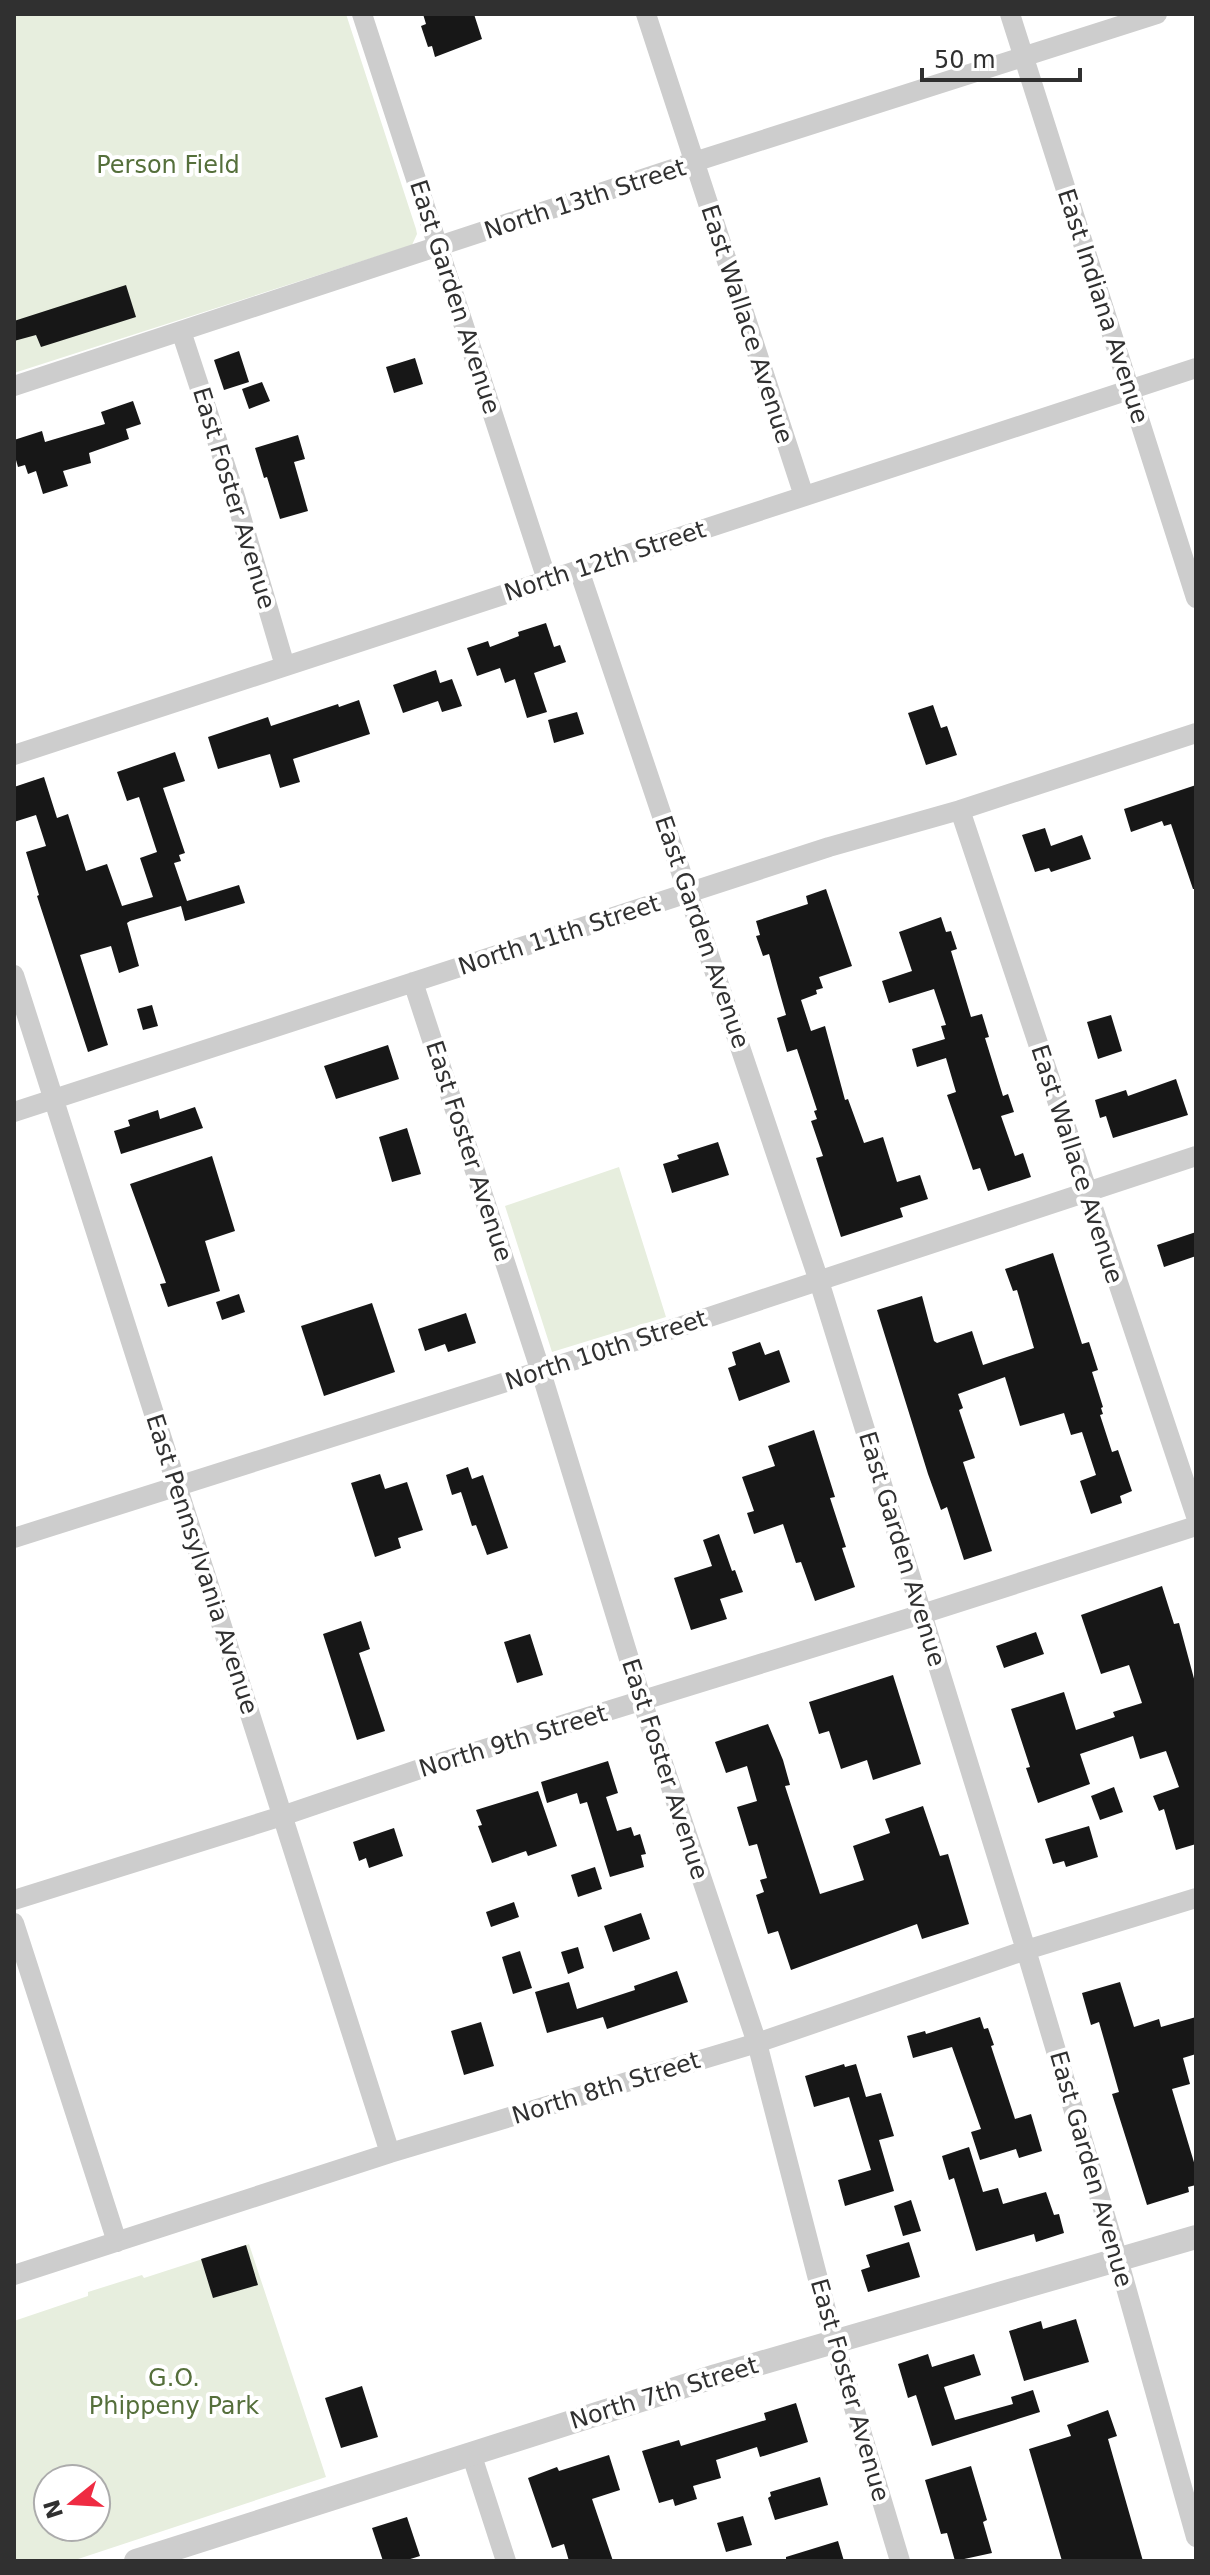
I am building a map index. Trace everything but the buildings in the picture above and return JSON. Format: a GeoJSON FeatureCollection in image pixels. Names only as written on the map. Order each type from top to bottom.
{"type":"FeatureCollection","features":[{"type":"Feature","properties":{"kind":"street","name":"East Garden Avenue"},"geometry":{"type":"LineString","coordinates":[[362,14],[547,580]]}},
{"type":"Feature","properties":{"kind":"street","name":"East Wallace Avenue"},"geometry":{"type":"LineString","coordinates":[[646,14],[804,496]]}},
{"type":"Feature","properties":{"kind":"street","name":"East Indiana Avenue"},"geometry":{"type":"LineString","coordinates":[[1010,14],[1196,598]]}},
{"type":"Feature","properties":{"kind":"street","name":"North 13th Street"},"geometry":{"type":"LineString","coordinates":[[14,386],[694,162],[1157,14]]}},
{"type":"Feature","properties":{"kind":"street","name":"East Foster Avenue"},"geometry":{"type":"LineString","coordinates":[[181,331],[231,483],[285,666]]}},
{"type":"Feature","properties":{"kind":"street","name":"North 12th Street"},"geometry":{"type":"LineString","coordinates":[[14,755],[1196,368]]}},
{"type":"Feature","properties":{"kind":"street","name":"East Garden Avenue"},"geometry":{"type":"LineString","coordinates":[[579,570],[819,1281],[1026,1950],[1118,2259],[1196,2537]]}},
{"type":"Feature","properties":{"kind":"street","name":"North 11th Street"},"geometry":{"type":"LineString","coordinates":[[14,1112],[829,847],[960,810],[1196,733]]}},
{"type":"Feature","properties":{"kind":"street","name":"East Wallace Avenue"},"geometry":{"type":"LineString","coordinates":[[960,810],[1196,1516]]}},
{"type":"Feature","properties":{"kind":"street","name":"East Pennsylvania Avenue"},"geometry":{"type":"LineString","coordinates":[[14,975],[390,2153]]}},
{"type":"Feature","properties":{"kind":"street","name":"East Foster Avenue"},"geometry":{"type":"LineString","coordinates":[[413,982],[541,1372],[642,1701],[757,2043],[834,2341],[900,2561]]}},
{"type":"Feature","properties":{"kind":"street","name":"North 10th Street"},"geometry":{"type":"LineString","coordinates":[[14,1538],[541,1372],[1196,1156]]}},
{"type":"Feature","properties":{"kind":"street","name":"North 9th Street"},"geometry":{"type":"LineString","coordinates":[[14,1900],[423,1768],[1196,1526]]}},
{"type":"Feature","properties":{"kind":"street","name":"North 8th Street"},"geometry":{"type":"LineString","coordinates":[[14,2275],[390,2153],[757,2043],[1026,1950],[1196,1898]]}},
{"type":"Feature","properties":{"kind":"street"},"geometry":{"type":"LineString","coordinates":[[14,1923],[117,2242]]}},
{"type":"Feature","properties":{"kind":"street","name":"North 7th Street"},"geometry":{"type":"LineString","coordinates":[[136,2561],[834,2341],[1196,2237]]}},
{"type":"Feature","properties":{"kind":"street"},"geometry":{"type":"LineString","coordinates":[[471,2453],[506,2561]]}},
{"type":"Feature","properties":{"kind":"green space","name":"Person Field"},"geometry":{"type":"Polygon","coordinates":[[[14,14],[346,14],[416,229],[412,245],[14,373],[14,14]]]}},
{"type":"Feature","properties":{"kind":"green space"},"geometry":{"type":"Polygon","coordinates":[[[619,1167],[666,1317],[552,1352],[505,1206],[619,1167]]]}},
{"type":"Feature","properties":{"kind":"green space","name":"G.O. Phippeny Park"},"geometry":{"type":"Polygon","coordinates":[[[249,2244],[326,2477],[72,2561],[14,2561],[14,2321],[142,2275],[144,2278],[249,2244]]]}}]}
